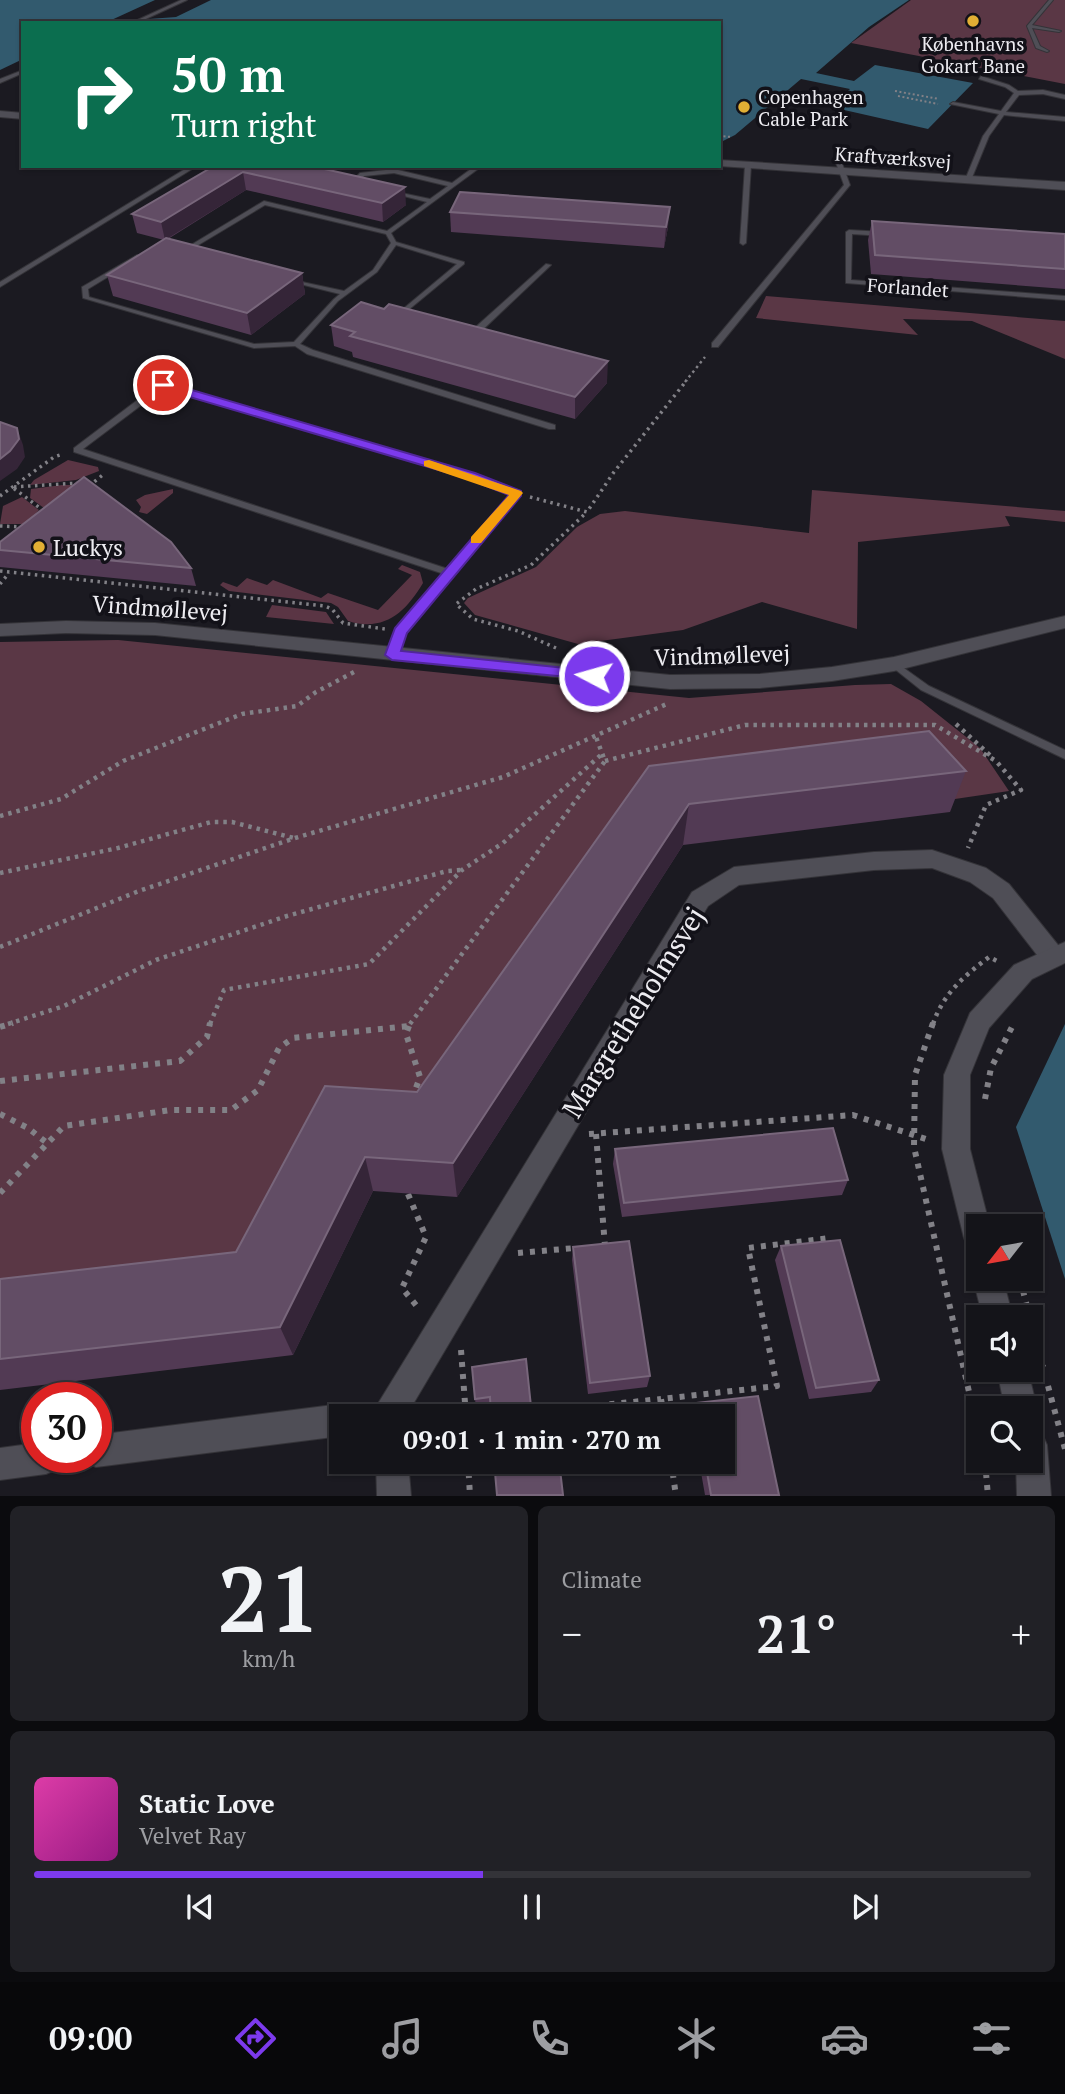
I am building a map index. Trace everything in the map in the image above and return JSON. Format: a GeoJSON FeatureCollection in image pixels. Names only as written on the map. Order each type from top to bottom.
{"type":"FeatureCollection","features":[{"type":"Feature","properties":{"kind":"street"},"geometry":{"type":"LineString","coordinates":[[0,114],[21,116]]}},
{"type":"Feature","properties":{"kind":"street","name":"Kraftværksvej"},"geometry":{"type":"LineString","coordinates":[[721,163],[1065,186]]}},
{"type":"Feature","properties":{"kind":"street","name":"Vindmøllevej"},"geometry":{"type":"LineString","coordinates":[[0,630],[66,627],[155,629],[670,682],[760,681],[894,664],[1065,622]]}},
{"type":"Feature","properties":{"kind":"street","name":"Margretheholmsvej"},"geometry":{"type":"LineString","coordinates":[[391,1404],[457,1304],[700,899],[734,876],[874,861],[932,859],[978,875],[1001,891],[1059,955]]}},
{"type":"Feature","properties":{"kind":"street"},"geometry":{"type":"LineString","coordinates":[[972,1214],[956,1149],[957,1075],[979,1021],[1023,972],[1059,955]]}},
{"type":"Feature","properties":{"kind":"street"},"geometry":{"type":"LineString","coordinates":[[112,1449],[329,1422]]}},
{"type":"Feature","properties":{"kind":"street"},"geometry":{"type":"LineString","coordinates":[[0,1464],[21,1461]]}},
{"type":"Feature","properties":{"kind":"street"},"geometry":{"type":"LineString","coordinates":[[1033,1473],[1034,1496]]}},
{"type":"Feature","properties":{"kind":"street"},"geometry":{"type":"LineString","coordinates":[[393,1474],[394,1496]]}},
{"type":"Feature","properties":{"kind":"lane"},"geometry":{"type":"LineString","coordinates":[[138,21],[185,0]]}},
{"type":"Feature","properties":{"kind":"lane"},"geometry":{"type":"LineString","coordinates":[[1029,26],[1051,0]]}},
{"type":"Feature","properties":{"kind":"lane"},"geometry":{"type":"LineString","coordinates":[[1029,26],[1060,30],[1054,38]]}},
{"type":"Feature","properties":{"kind":"lane"},"geometry":{"type":"LineString","coordinates":[[1029,26],[1038,47],[1049,48]]}},
{"type":"Feature","properties":{"kind":"lane"},"geometry":{"type":"LineString","coordinates":[[0,81],[21,72]]}},
{"type":"Feature","properties":{"kind":"lane"},"geometry":{"type":"LineString","coordinates":[[981,78],[1007,86],[1017,93],[1043,92],[1065,97]]}},
{"type":"Feature","properties":{"kind":"lane"},"geometry":{"type":"LineString","coordinates":[[968,180],[986,136],[1017,93]]}},
{"type":"Feature","properties":{"kind":"lane"},"geometry":{"type":"LineString","coordinates":[[953,104],[1003,113],[1065,119]]}},
{"type":"Feature","properties":{"kind":"lane"},"geometry":{"type":"LineString","coordinates":[[715,345],[847,185],[839,163],[840,152],[903,156]]}},
{"type":"Feature","properties":{"kind":"lane"},"geometry":{"type":"LineString","coordinates":[[743,243],[748,165]]}},
{"type":"Feature","properties":{"kind":"lane"},"geometry":{"type":"LineString","coordinates":[[0,285],[191,168]]}},
{"type":"Feature","properties":{"kind":"lane"},"geometry":{"type":"LineString","coordinates":[[388,233],[476,168]]}},
{"type":"Feature","properties":{"kind":"lane"},"geometry":{"type":"LineString","coordinates":[[377,187],[363,184],[357,179],[362,174],[374,171],[394,171],[453,185]]}},
{"type":"Feature","properties":{"kind":"lane"},"geometry":{"type":"LineString","coordinates":[[390,191],[431,201]]}},
{"type":"Feature","properties":{"kind":"lane"},"geometry":{"type":"LineString","coordinates":[[181,253],[264,203],[388,233],[394,243],[462,263],[398,315],[411,318]]}},
{"type":"Feature","properties":{"kind":"lane","name":"Forlandet"},"geometry":{"type":"LineString","coordinates":[[890,235],[849,232],[848,282],[1065,298]]}},
{"type":"Feature","properties":{"kind":"lane"},"geometry":{"type":"LineString","coordinates":[[296,344],[345,293],[375,271],[394,243]]}},
{"type":"Feature","properties":{"kind":"lane"},"geometry":{"type":"LineString","coordinates":[[167,250],[193,256]]}},
{"type":"Feature","properties":{"kind":"lane"},"geometry":{"type":"LineString","coordinates":[[142,253],[84,288],[86,298],[254,346],[296,344],[310,352],[552,427]]}},
{"type":"Feature","properties":{"kind":"lane"},"geometry":{"type":"LineString","coordinates":[[461,332],[474,335],[548,265]]}},
{"type":"Feature","properties":{"kind":"lane"},"geometry":{"type":"LineString","coordinates":[[282,278],[345,293]]}},
{"type":"Feature","properties":{"kind":"lane"},"geometry":{"type":"LineString","coordinates":[[77,450],[163,385],[470,476],[517,493],[400,631],[392,655]]}},
{"type":"Feature","properties":{"kind":"lane"},"geometry":{"type":"LineString","coordinates":[[77,450],[448,572]]}},
{"type":"Feature","properties":{"kind":"lane"},"geometry":{"type":"LineString","coordinates":[[894,664],[925,688],[1065,755]]}},
{"type":"Feature","properties":{"kind":"path"},"geometry":{"type":"LineString","coordinates":[[895,91],[943,99]]}},
{"type":"Feature","properties":{"kind":"path"},"geometry":{"type":"LineString","coordinates":[[898,96],[937,103]]}},
{"type":"Feature","properties":{"kind":"path"},"geometry":{"type":"LineString","coordinates":[[721,136],[732,137]]}},
{"type":"Feature","properties":{"kind":"path"},"geometry":{"type":"LineString","coordinates":[[565,654],[518,631],[473,619],[456,604],[468,593],[525,569],[587,512],[614,471],[715,345]]}},
{"type":"Feature","properties":{"kind":"path"},"geometry":{"type":"LineString","coordinates":[[0,496],[54,457],[77,450]]}},
{"type":"Feature","properties":{"kind":"path"},"geometry":{"type":"LineString","coordinates":[[82,491],[118,463]]}},
{"type":"Feature","properties":{"kind":"path"},"geometry":{"type":"LineString","coordinates":[[12,487],[93,483]]}},
{"type":"Feature","properties":{"kind":"path"},"geometry":{"type":"LineString","coordinates":[[12,487],[50,516]]}},
{"type":"Feature","properties":{"kind":"path"},"geometry":{"type":"LineString","coordinates":[[517,493],[587,512]]}},
{"type":"Feature","properties":{"kind":"path"},"geometry":{"type":"LineString","coordinates":[[0,526],[37,527]]}},
{"type":"Feature","properties":{"kind":"path"},"geometry":{"type":"LineString","coordinates":[[0,571],[325,606],[332,609],[343,623],[400,631]]}},
{"type":"Feature","properties":{"kind":"path"},"geometry":{"type":"LineString","coordinates":[[0,583],[10,572]]}},
{"type":"Feature","properties":{"kind":"path"},"geometry":{"type":"LineString","coordinates":[[0,816],[61,799],[123,761],[242,714],[297,706],[345,676],[392,655]]}},
{"type":"Feature","properties":{"kind":"path"},"geometry":{"type":"LineString","coordinates":[[0,947],[139,891],[295,838],[479,785],[596,737],[673,700],[670,682]]}},
{"type":"Feature","properties":{"kind":"path"},"geometry":{"type":"LineString","coordinates":[[411,1102],[420,1077],[406,1034],[409,1026],[606,761],[745,725],[935,725],[996,761],[1021,790],[986,805],[960,868]]}},
{"type":"Feature","properties":{"kind":"path"},"geometry":{"type":"LineString","coordinates":[[596,737],[606,761]]}},
{"type":"Feature","properties":{"kind":"path"},"geometry":{"type":"LineString","coordinates":[[0,1081],[180,1060],[207,1037],[211,1017],[224,990],[369,964],[461,870],[503,844],[603,753]]}},
{"type":"Feature","properties":{"kind":"path"},"geometry":{"type":"LineString","coordinates":[[0,873],[118,848],[211,822],[232,822],[295,838]]}},
{"type":"Feature","properties":{"kind":"path"},"geometry":{"type":"LineString","coordinates":[[0,1027],[64,1006],[156,960],[287,916],[447,871],[461,870]]}},
{"type":"Feature","properties":{"kind":"path"},"geometry":{"type":"LineString","coordinates":[[983,1111],[991,1068],[1019,1015],[1023,972]]}},
{"type":"Feature","properties":{"kind":"path"},"geometry":{"type":"LineString","coordinates":[[0,1193],[64,1126],[171,1110],[231,1110],[258,1090],[279,1048],[293,1038],[409,1026]]}},
{"type":"Feature","properties":{"kind":"path"},"geometry":{"type":"LineString","coordinates":[[0,1114],[28,1128],[47,1143]]}},
{"type":"Feature","properties":{"kind":"path"},"geometry":{"type":"LineString","coordinates":[[557,1137],[853,1115],[956,1149]]}},
{"type":"Feature","properties":{"kind":"path"},"geometry":{"type":"LineString","coordinates":[[594,1247],[607,1246],[596,1134]]}},
{"type":"Feature","properties":{"kind":"path"},"geometry":{"type":"LineString","coordinates":[[408,1194],[426,1237],[402,1288],[439,1332]]}},
{"type":"Feature","properties":{"kind":"path"},"geometry":{"type":"LineString","coordinates":[[612,1404],[777,1386],[748,1248],[830,1238]]}},
{"type":"Feature","properties":{"kind":"path"},"geometry":{"type":"LineString","coordinates":[[486,1255],[580,1248]]}},
{"type":"Feature","properties":{"kind":"path"},"geometry":{"type":"LineString","coordinates":[[457,1304],[465,1404]]}},
{"type":"Feature","properties":{"kind":"path"},"geometry":{"type":"LineString","coordinates":[[661,1399],[662,1404]]}},
{"type":"Feature","properties":{"kind":"path"},"geometry":{"type":"LineString","coordinates":[[986,1473],[988,1496]]}},
{"type":"Feature","properties":{"kind":"path"},"geometry":{"type":"LineString","coordinates":[[469,1474],[470,1496]]}},
{"type":"Feature","properties":{"kind":"path"},"geometry":{"type":"LineString","coordinates":[[673,1474],[677,1496]]}},
{"type":"Feature","properties":{"kind":"shaded area","name":"Københavns Gokart Bane"},"geometry":{"type":"Polygon","coordinates":[[[911,0],[1065,0],[1065,84],[851,43],[911,0]]]}},
{"type":"Feature","properties":{"kind":"shaded area"},"geometry":{"type":"Polygon","coordinates":[[[766,296],[1065,321],[1065,359],[972,321],[903,319],[918,335],[756,318],[766,296]]]}},
{"type":"Feature","properties":{"kind":"shaded area"},"geometry":{"type":"Polygon","coordinates":[[[68,460],[98,467],[99,471],[76,480],[30,485],[34,480],[68,460]]]}},
{"type":"Feature","properties":{"kind":"shaded area"},"geometry":{"type":"Polygon","coordinates":[[[74,485],[44,508],[30,498],[31,489],[74,485]]]}},
{"type":"Feature","properties":{"kind":"shaded area"},"geometry":{"type":"Polygon","coordinates":[[[173,489],[173,493],[147,514],[139,512],[141,507],[136,500],[145,495],[173,489]]]}},
{"type":"Feature","properties":{"kind":"shaded area"},"geometry":{"type":"Polygon","coordinates":[[[812,490],[1065,511],[1065,522],[1005,516],[1010,526],[858,542],[857,629],[762,602],[683,630],[578,644],[475,615],[464,603],[468,598],[536,567],[577,527],[600,514],[625,511],[809,533],[812,490]]]}},
{"type":"Feature","properties":{"kind":"shaded area"},"geometry":{"type":"Polygon","coordinates":[[[22,497],[39,510],[26,524],[0,524],[3,506],[22,497]]]}},
{"type":"Feature","properties":{"kind":"shaded area"},"geometry":{"type":"Polygon","coordinates":[[[402,565],[420,572],[423,583],[401,611],[383,622],[372,624],[348,621],[338,607],[331,603],[229,591],[220,585],[223,582],[237,587],[247,578],[267,585],[273,580],[321,598],[328,593],[378,610],[412,575],[398,569],[402,565]]]}},
{"type":"Feature","properties":{"kind":"shaded area"},"geometry":{"type":"Polygon","coordinates":[[[272,605],[326,612],[334,624],[266,617],[272,605]]]}},
{"type":"Feature","properties":{"kind":"shaded area"},"geometry":{"type":"Polygon","coordinates":[[[118,640],[689,698],[891,684],[921,701],[980,748],[1009,791],[955,799],[643,797],[423,1116],[248,1270],[0,1299],[0,642],[118,640]]]}},
{"type":"Feature","properties":{"kind":"water"},"geometry":{"type":"Polygon","coordinates":[[[0,0],[155,0],[109,21],[21,21],[21,60],[0,70],[0,0]]]}},
{"type":"Feature","properties":{"kind":"water"},"geometry":{"type":"Polygon","coordinates":[[[211,0],[909,0],[869,27],[816,73],[854,81],[875,65],[973,83],[928,129],[831,107],[850,89],[801,79],[735,135],[721,142],[721,21],[121,21],[176,17],[211,0]]]}},
{"type":"Feature","properties":{"kind":"water"},"geometry":{"type":"Polygon","coordinates":[[[1065,1024],[1065,1279],[1016,1127],[1065,1024]]]}},
{"type":"Feature","properties":{"kind":"building"},"geometry":{"type":"Polygon","coordinates":[[[211,168],[320,168],[405,187],[382,203],[243,172],[161,222],[132,214],[211,168]]]}},
{"type":"Feature","properties":{"kind":"building"},"geometry":{"type":"Polygon","coordinates":[[[460,192],[670,207],[666,227],[450,212],[460,192]]]}},
{"type":"Feature","properties":{"kind":"building"},"geometry":{"type":"Polygon","coordinates":[[[872,221],[1065,234],[1065,269],[875,255],[872,221]]]}},
{"type":"Feature","properties":{"kind":"building"},"geometry":{"type":"Polygon","coordinates":[[[166,238],[302,273],[247,313],[107,275],[166,238]]]}},
{"type":"Feature","properties":{"kind":"building"},"geometry":{"type":"Polygon","coordinates":[[[361,302],[384,309],[389,304],[608,361],[575,397],[350,336],[355,332],[331,325],[361,302]]]}},
{"type":"Feature","properties":{"kind":"building"},"geometry":{"type":"Polygon","coordinates":[[[0,422],[17,428],[19,439],[0,459],[0,422]]]}},
{"type":"Feature","properties":{"kind":"building"},"geometry":{"type":"Polygon","coordinates":[[[84,477],[171,542],[191,568],[0,550],[0,542],[84,477]]]}},
{"type":"Feature","properties":{"kind":"building"},"geometry":{"type":"Polygon","coordinates":[[[929,731],[966,771],[689,804],[453,1163],[365,1157],[280,1327],[0,1359],[0,1279],[236,1252],[325,1086],[417,1092],[649,766],[929,731]]]}},
{"type":"Feature","properties":{"kind":"building"},"geometry":{"type":"Polygon","coordinates":[[[833,1128],[848,1180],[624,1203],[615,1149],[833,1128]]]}},
{"type":"Feature","properties":{"kind":"building"},"geometry":{"type":"Polygon","coordinates":[[[840,1240],[879,1380],[816,1388],[781,1246],[840,1240]]]}},
{"type":"Feature","properties":{"kind":"building"},"geometry":{"type":"Polygon","coordinates":[[[629,1241],[650,1376],[590,1383],[573,1247],[629,1241]]]}},
{"type":"Feature","properties":{"kind":"building"},"geometry":{"type":"Polygon","coordinates":[[[526,1359],[531,1404],[490,1404],[490,1397],[475,1399],[472,1367],[526,1359]]]}},
{"type":"Feature","properties":{"kind":"building"},"geometry":{"type":"Polygon","coordinates":[[[758,1396],[779,1495],[711,1495],[707,1474],[735,1474],[735,1404],[695,1403],[758,1396]]]}},
{"type":"Feature","properties":{"kind":"building"},"geometry":{"type":"Polygon","coordinates":[[[495,1474],[561,1474],[563,1495],[497,1495],[495,1474]]]}},
{"type":"Feature","properties":{"kind":"slow traffic"},"geometry":{"type":"LineString","coordinates":[[429,463],[517,493],[476,540]]}},
{"type":"Feature","properties":{"kind":"place","name":"Københavns Gokart Bane"},"geometry":{"type":"Point","coordinates":[973,21]}},
{"type":"Feature","properties":{"kind":"place","name":"Copenhagen Cable Park"},"geometry":{"type":"Point","coordinates":[744,107]}},
{"type":"Feature","properties":{"kind":"place","name":"Luckys"},"geometry":{"type":"Point","coordinates":[39,547]}},
{"type":"Feature","properties":{"kind":"route"},"geometry":{"type":"LineString","coordinates":[[163,385],[470,476],[517,493],[400,631],[392,655],[594,676]]}}]}
